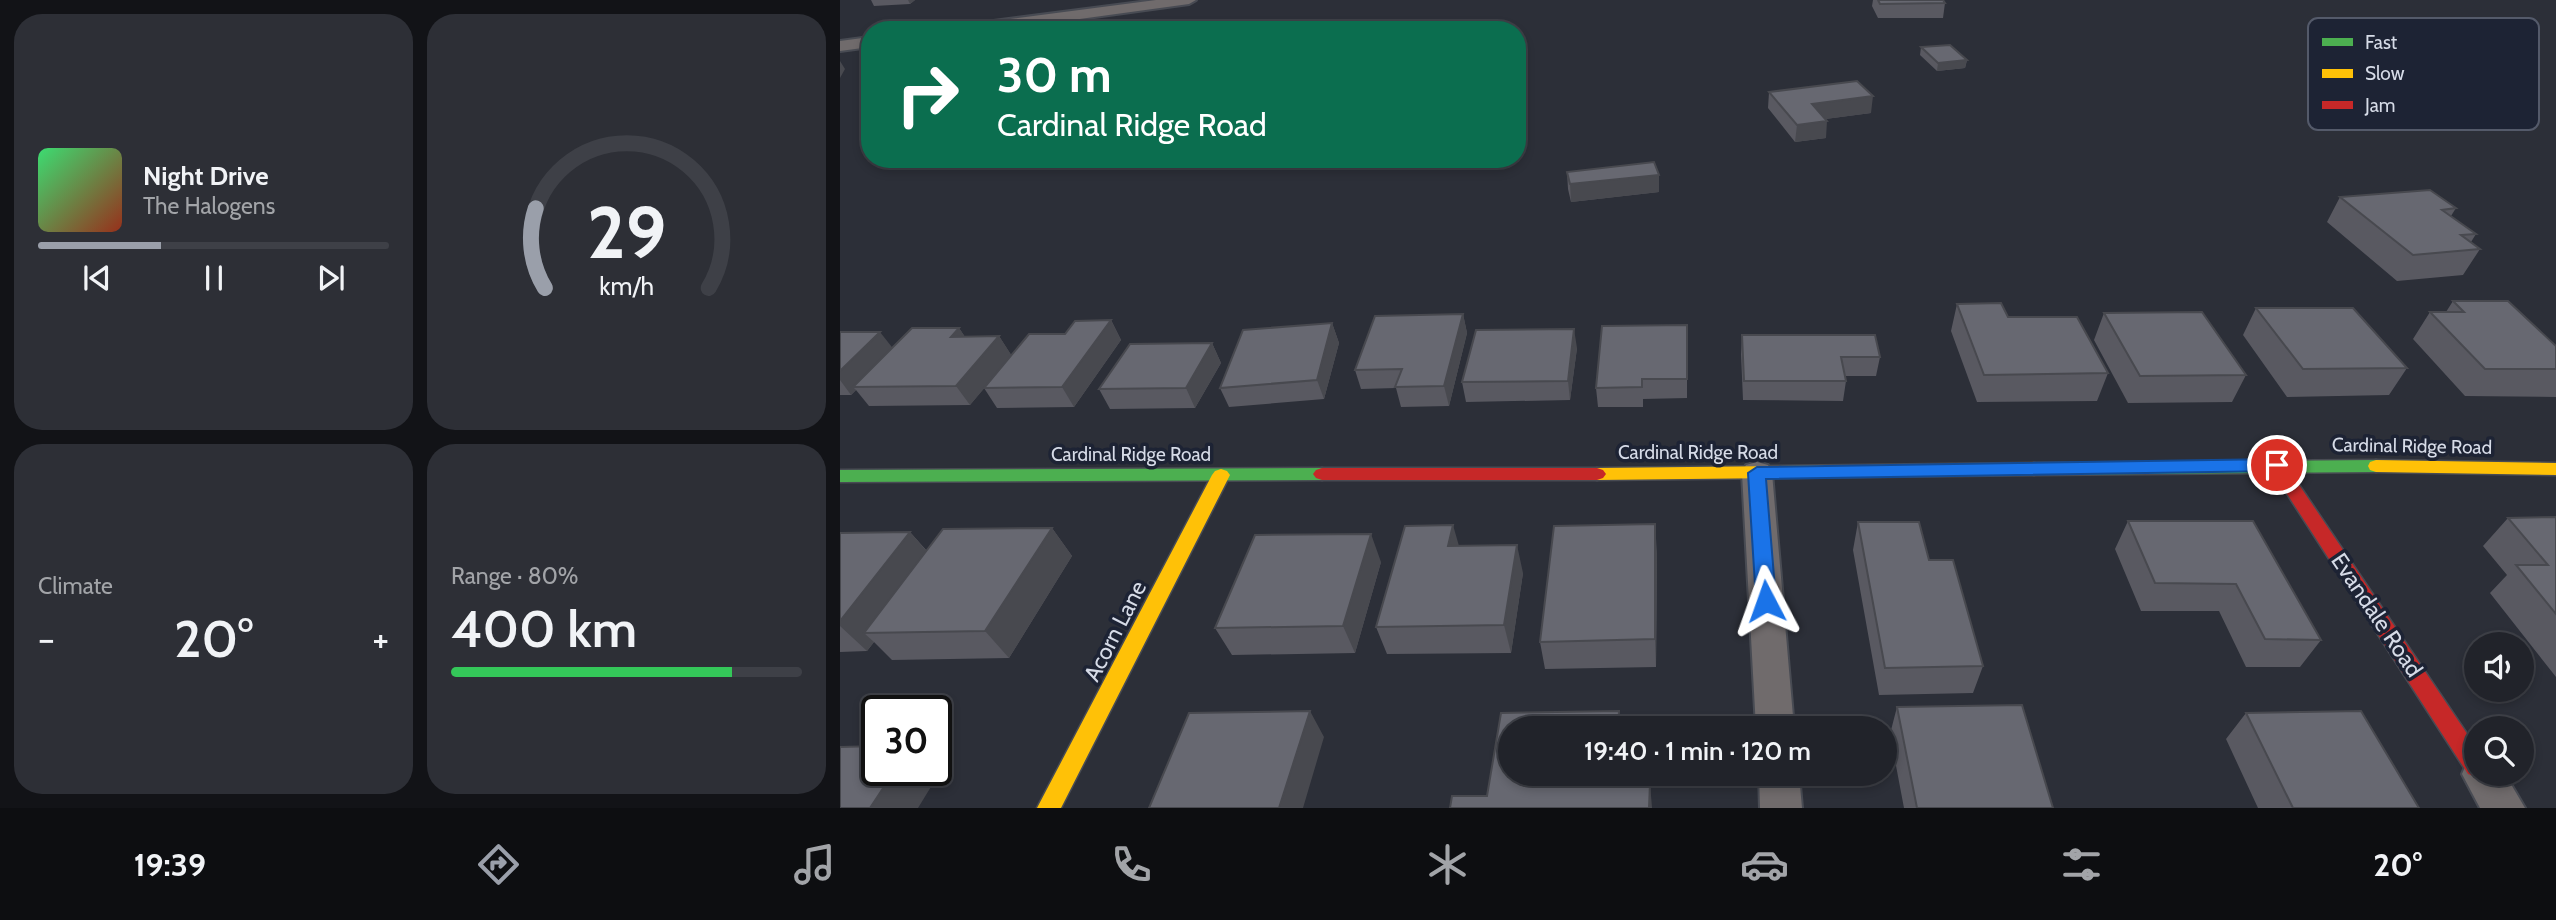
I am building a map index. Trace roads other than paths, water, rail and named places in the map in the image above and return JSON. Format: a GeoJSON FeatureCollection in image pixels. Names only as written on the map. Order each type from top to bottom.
{"type":"FeatureCollection","features":[{"type":"Feature","properties":{"kind":"street"},"geometry":{"type":"LineString","coordinates":[[1031,21],[1189,0]]}},
{"type":"Feature","properties":{"kind":"street"},"geometry":{"type":"LineString","coordinates":[[840,46],[861,42]]}},
{"type":"Feature","properties":{"kind":"street","name":"Cardinal Ridge Road"},"geometry":{"type":"LineString","coordinates":[[840,476],[1757,473],[2277,465],[2556,469]]}},
{"type":"Feature","properties":{"kind":"street","name":"Evandale Road"},"geometry":{"type":"LineString","coordinates":[[2277,465],[2464,748]]}},
{"type":"Feature","properties":{"kind":"street"},"geometry":{"type":"LineString","coordinates":[[1757,473],[1774,716]]}},
{"type":"Feature","properties":{"kind":"street","name":"Acorn Lane"},"geometry":{"type":"LineString","coordinates":[[1049,808],[1221,475]]}},
{"type":"Feature","properties":{"kind":"street"},"geometry":{"type":"LineString","coordinates":[[1780,786],[1781,808]]}},
{"type":"Feature","properties":{"kind":"street"},"geometry":{"type":"LineString","coordinates":[[2490,786],[2504,808]]}}]}
